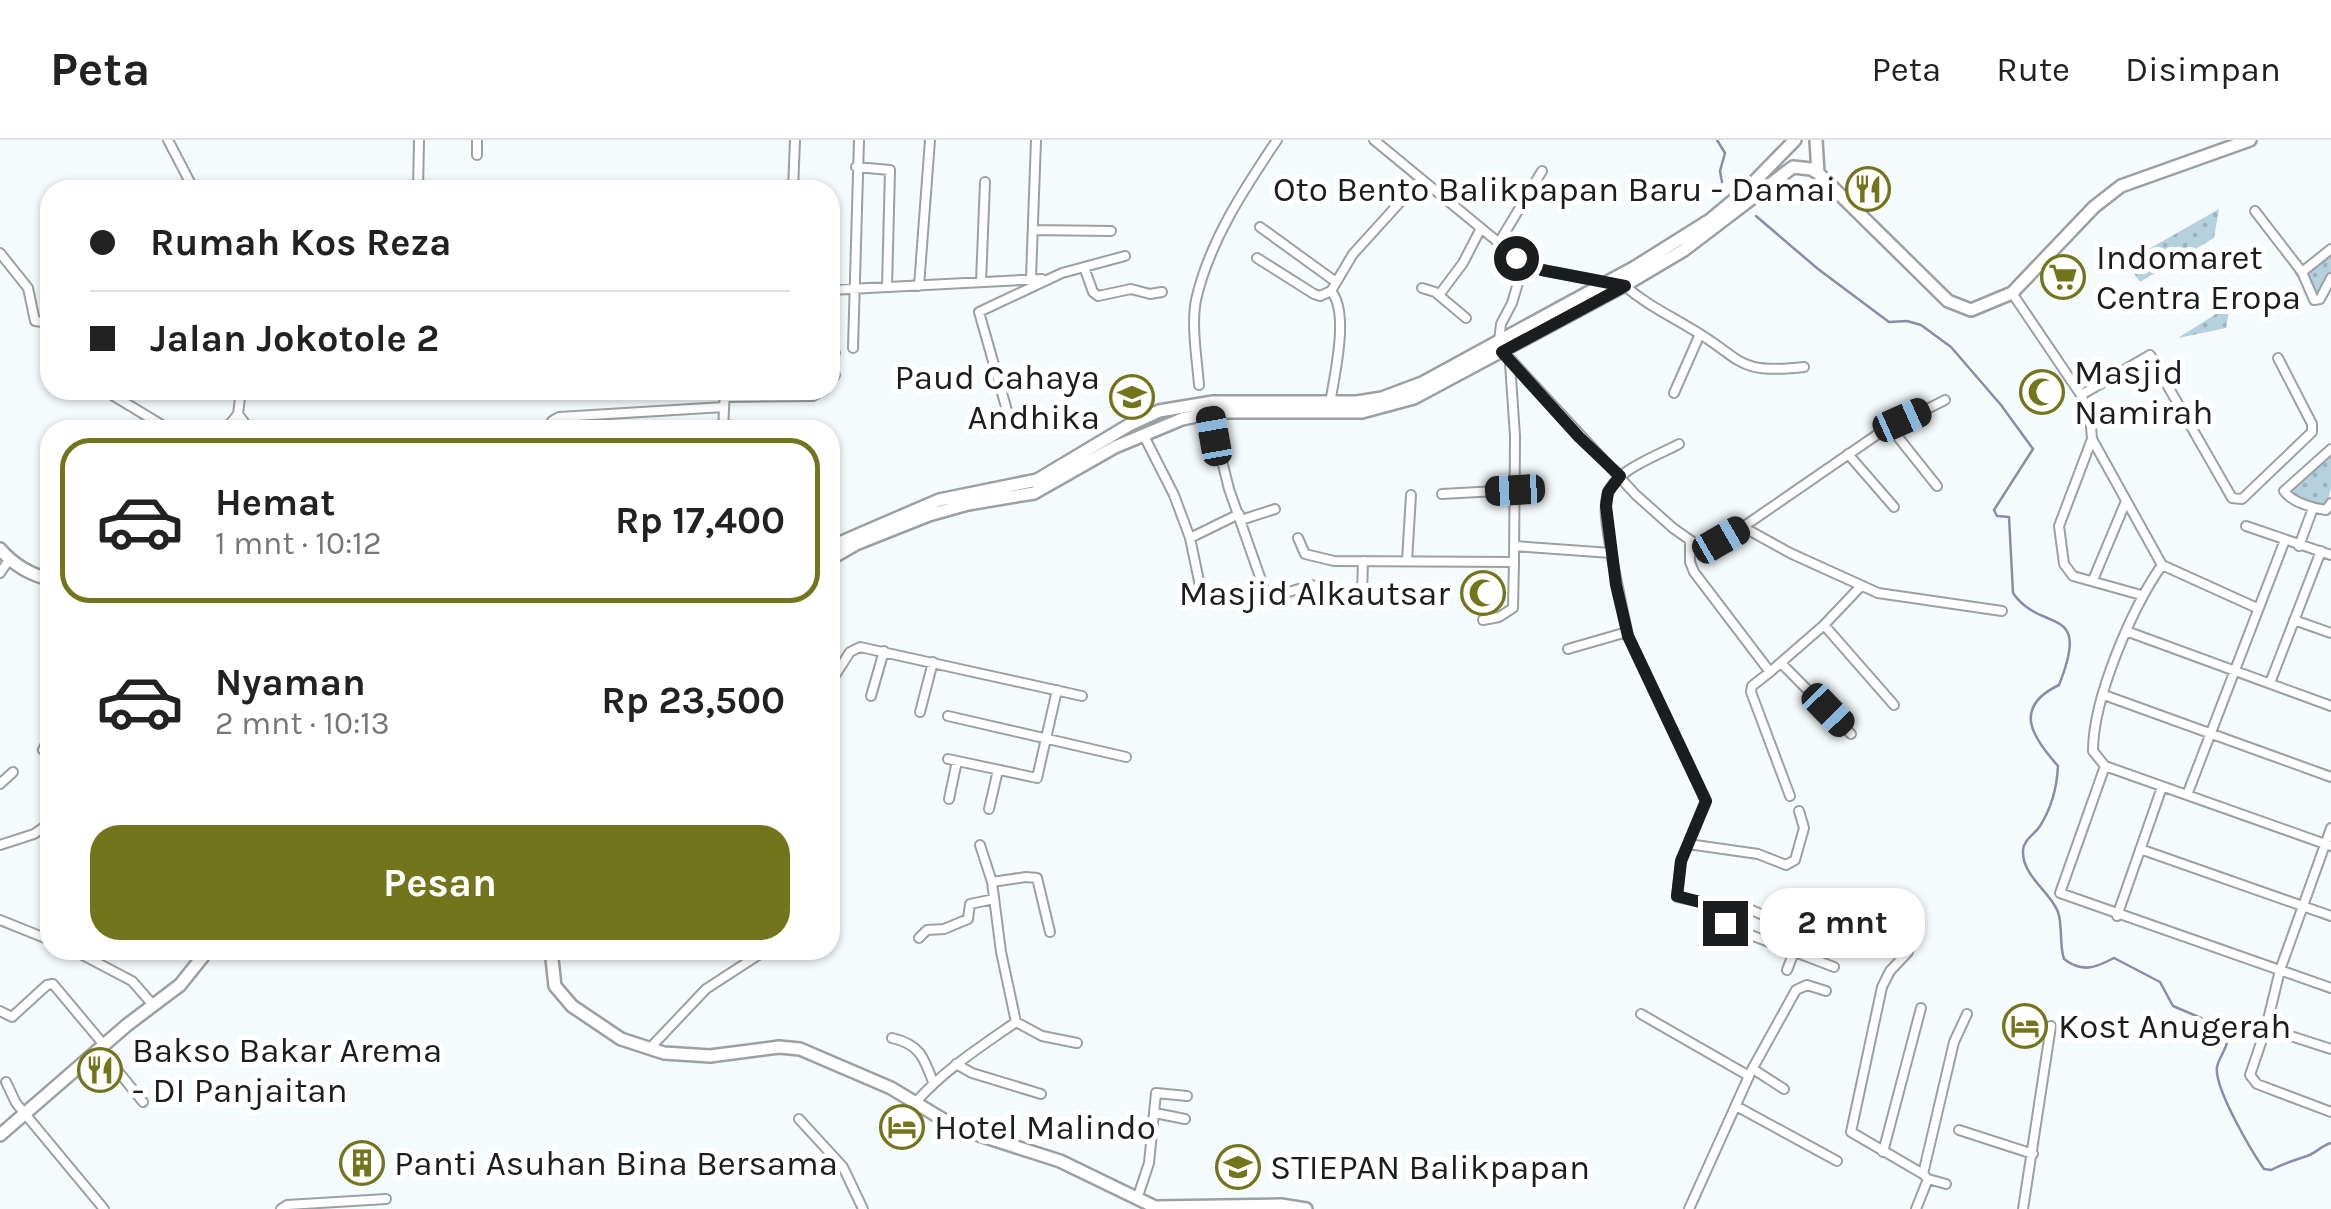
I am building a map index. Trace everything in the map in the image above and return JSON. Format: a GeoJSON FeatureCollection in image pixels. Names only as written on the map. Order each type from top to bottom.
{"type":"FeatureCollection","features":[{"type":"Feature","properties":{"kind":"main road"},"geometry":{"type":"LineString","coordinates":[[1745,199],[1794,140]]}},
{"type":"Feature","properties":{"kind":"main road"},"geometry":{"type":"LineString","coordinates":[[1816,140],[1818,173]]}},
{"type":"Feature","properties":{"kind":"main road"},"geometry":{"type":"LineString","coordinates":[[840,554],[909,522],[1037,480],[1129,425],[1174,407],[1254,401],[1330,404],[1394,394],[1625,286],[1787,170],[1805,168],[1818,173],[1948,301],[1971,310],[2012,293],[2094,208],[2121,186],[2250,140]]}},
{"type":"Feature","properties":{"kind":"main road"},"geometry":{"type":"LineString","coordinates":[[840,542],[915,508],[1046,488],[1143,434],[1182,419],[1210,413],[1332,414],[1384,408],[1432,390],[1605,282],[1713,223]]}},
{"type":"Feature","properties":{"kind":"main road"},"geometry":{"type":"LineString","coordinates":[[4,554],[40,577]]}},
{"type":"Feature","properties":{"kind":"main road"},"geometry":{"type":"LineString","coordinates":[[0,1135],[180,985],[200,960]]}},
{"type":"Feature","properties":{"kind":"main road"},"geometry":{"type":"LineString","coordinates":[[554,960],[555,986],[572,1006],[622,1039],[679,1056],[779,1047],[800,1049],[856,1071],[957,1128],[1060,1161],[1155,1207],[1281,1205],[1306,1209]]}},
{"type":"Feature","properties":{"kind":"street"},"geometry":{"type":"LineString","coordinates":[[168,140],[189,180]]}},
{"type":"Feature","properties":{"kind":"street"},"geometry":{"type":"LineString","coordinates":[[418,180],[419,140]]}},
{"type":"Feature","properties":{"kind":"street"},"geometry":{"type":"LineString","coordinates":[[476,155],[478,140]]}},
{"type":"Feature","properties":{"kind":"street"},"geometry":{"type":"LineString","coordinates":[[793,180],[795,140]]}},
{"type":"Feature","properties":{"kind":"street"},"geometry":{"type":"LineString","coordinates":[[854,348],[852,288],[858,140]]}},
{"type":"Feature","properties":{"kind":"street"},"geometry":{"type":"LineString","coordinates":[[919,286],[930,140]]}},
{"type":"Feature","properties":{"kind":"street"},"geometry":{"type":"LineString","coordinates":[[1032,278],[1036,140]]}},
{"type":"Feature","properties":{"kind":"street"},"geometry":{"type":"LineString","coordinates":[[1198,385],[1195,303],[1227,220],[1276,140]]}},
{"type":"Feature","properties":{"kind":"street"},"geometry":{"type":"LineString","coordinates":[[1374,140],[1524,263],[1625,286],[1647,305],[1700,334],[1727,356],[1752,367],[1804,367]]}},
{"type":"Feature","properties":{"kind":"street"},"geometry":{"type":"LineString","coordinates":[[856,168],[890,170],[886,288]]}},
{"type":"Feature","properties":{"kind":"street"},"geometry":{"type":"LineString","coordinates":[[1498,244],[1542,171]]}},
{"type":"Feature","properties":{"kind":"street"},"geometry":{"type":"LineString","coordinates":[[1256,258],[1320,296],[1334,287],[1349,260],[1421,179]]}},
{"type":"Feature","properties":{"kind":"street"},"geometry":{"type":"LineString","coordinates":[[981,282],[985,182]]}},
{"type":"Feature","properties":{"kind":"street"},"geometry":{"type":"LineString","coordinates":[[2255,211],[2302,272],[2316,300],[2331,278]]}},
{"type":"Feature","properties":{"kind":"street"},"geometry":{"type":"LineString","coordinates":[[1260,227],[1334,287],[1339,300],[1339,330],[1330,404]]}},
{"type":"Feature","properties":{"kind":"street"},"geometry":{"type":"LineString","coordinates":[[1032,230],[1112,230]]}},
{"type":"Feature","properties":{"kind":"street"},"geometry":{"type":"LineString","coordinates":[[1439,295],[1464,262],[1480,230]]}},
{"type":"Feature","properties":{"kind":"street"},"geometry":{"type":"LineString","coordinates":[[2302,272],[2331,250]]}},
{"type":"Feature","properties":{"kind":"street"},"geometry":{"type":"LineString","coordinates":[[0,252],[28,288],[35,320],[40,321]]}},
{"type":"Feature","properties":{"kind":"street"},"geometry":{"type":"LineString","coordinates":[[1010,421],[978,314],[1046,279],[1126,256]]}},
{"type":"Feature","properties":{"kind":"street"},"geometry":{"type":"LineString","coordinates":[[1349,260],[1358,269]]}},
{"type":"Feature","properties":{"kind":"street"},"geometry":{"type":"LineString","coordinates":[[1524,263],[1501,324],[1499,345],[1510,363],[1654,512],[1697,545],[1715,542],[1743,527],[1890,427],[1945,400]]}},
{"type":"Feature","properties":{"kind":"street"},"geometry":{"type":"LineString","coordinates":[[1084,267],[1098,296],[1131,290],[1162,292]]}},
{"type":"Feature","properties":{"kind":"street"},"geometry":{"type":"LineString","coordinates":[[840,289],[1046,279]]}},
{"type":"Feature","properties":{"kind":"street"},"geometry":{"type":"LineString","coordinates":[[1422,288],[1439,295],[1466,318]]}},
{"type":"Feature","properties":{"kind":"street"},"geometry":{"type":"LineString","coordinates":[[2012,293],[2081,395],[2090,414],[2092,440],[2162,566],[2256,608]]}},
{"type":"Feature","properties":{"kind":"street"},"geometry":{"type":"LineString","coordinates":[[1674,393],[1700,334]]}},
{"type":"Feature","properties":{"kind":"street"},"geometry":{"type":"LineString","coordinates":[[2081,395],[2150,355],[2232,498],[2242,499],[2312,432],[2312,424],[2278,358]]}},
{"type":"Feature","properties":{"kind":"street"},"geometry":{"type":"LineString","coordinates":[[1482,620],[1499,617],[1513,608],[1515,490],[1510,363]]}},
{"type":"Feature","properties":{"kind":"street"},"geometry":{"type":"LineString","coordinates":[[120,400],[154,420]]}},
{"type":"Feature","properties":{"kind":"street"},"geometry":{"type":"LineString","coordinates":[[233,420],[240,400]]}},
{"type":"Feature","properties":{"kind":"street"},"geometry":{"type":"LineString","coordinates":[[554,420],[708,400]]}},
{"type":"Feature","properties":{"kind":"street"},"geometry":{"type":"LineString","coordinates":[[1210,413],[1219,456],[1269,597],[1309,585],[1326,592],[1362,595],[1361,561]]}},
{"type":"Feature","properties":{"kind":"street"},"geometry":{"type":"LineString","coordinates":[[238,414],[242,420]]}},
{"type":"Feature","properties":{"kind":"street"},"geometry":{"type":"LineString","coordinates":[[1890,427],[1937,486]]}},
{"type":"Feature","properties":{"kind":"street"},"geometry":{"type":"LineString","coordinates":[[1143,434],[1174,495],[1190,538],[1203,600]]}},
{"type":"Feature","properties":{"kind":"street"},"geometry":{"type":"LineString","coordinates":[[2092,440],[2059,526],[2067,571],[2141,595]]}},
{"type":"Feature","properties":{"kind":"street"},"geometry":{"type":"LineString","coordinates":[[1679,444],[1620,476],[1606,500],[1611,553],[1627,632],[1705,797],[1706,805],[1681,861],[1677,896],[1704,903],[1725,923],[1834,967]]}},
{"type":"Feature","properties":{"kind":"street"},"geometry":{"type":"LineString","coordinates":[[2331,449],[2284,491],[2313,508],[2326,510],[2331,503]]}},
{"type":"Feature","properties":{"kind":"street"},"geometry":{"type":"LineString","coordinates":[[1848,454],[1894,508]]}},
{"type":"Feature","properties":{"kind":"street"},"geometry":{"type":"LineString","coordinates":[[1442,494],[1515,490]]}},
{"type":"Feature","properties":{"kind":"street"},"geometry":{"type":"LineString","coordinates":[[1407,561],[1411,495]]}},
{"type":"Feature","properties":{"kind":"street"},"geometry":{"type":"LineString","coordinates":[[2093,580],[2126,500]]}},
{"type":"Feature","properties":{"kind":"street"},"geometry":{"type":"LineString","coordinates":[[2299,546],[2313,508]]}},
{"type":"Feature","properties":{"kind":"street"},"geometry":{"type":"LineString","coordinates":[[1190,538],[1240,517],[1275,510]]}},
{"type":"Feature","properties":{"kind":"street"},"geometry":{"type":"LineString","coordinates":[[2246,526],[2331,555]]}},
{"type":"Feature","properties":{"kind":"street"},"geometry":{"type":"LineString","coordinates":[[1743,527],[1790,554],[1878,593],[2002,611]]}},
{"type":"Feature","properties":{"kind":"street"},"geometry":{"type":"LineString","coordinates":[[1298,538],[1310,556],[1334,561],[1514,562]]}},
{"type":"Feature","properties":{"kind":"street"},"geometry":{"type":"LineString","coordinates":[[2187,795],[2285,540]]}},
{"type":"Feature","properties":{"kind":"street"},"geometry":{"type":"LineString","coordinates":[[1690,542],[1694,572],[1770,672]]}},
{"type":"Feature","properties":{"kind":"street"},"geometry":{"type":"LineString","coordinates":[[1514,546],[1611,553]]}},
{"type":"Feature","properties":{"kind":"street"},"geometry":{"type":"LineString","coordinates":[[2270,683],[2321,551]]}},
{"type":"Feature","properties":{"kind":"street"},"geometry":{"type":"LineString","coordinates":[[0,574],[4,554]]}},
{"type":"Feature","properties":{"kind":"street"},"geometry":{"type":"LineString","coordinates":[[2162,566],[2141,595],[2126,631],[2104,694],[2093,751],[2105,766],[2328,845]]}},
{"type":"Feature","properties":{"kind":"street"},"geometry":{"type":"LineString","coordinates":[[1790,796],[1751,692],[1861,586]]}},
{"type":"Feature","properties":{"kind":"street"},"geometry":{"type":"LineString","coordinates":[[2294,620],[2331,633]]}},
{"type":"Feature","properties":{"kind":"street"},"geometry":{"type":"LineString","coordinates":[[1824,624],[1894,705]]}},
{"type":"Feature","properties":{"kind":"street"},"geometry":{"type":"LineString","coordinates":[[2126,631],[2331,706]]}},
{"type":"Feature","properties":{"kind":"street"},"geometry":{"type":"LineString","coordinates":[[1568,649],[1627,632]]}},
{"type":"Feature","properties":{"kind":"street"},"geometry":{"type":"LineString","coordinates":[[840,668],[854,648],[884,651],[1082,696]]}},
{"type":"Feature","properties":{"kind":"street"},"geometry":{"type":"LineString","coordinates":[[871,696],[884,651]]}},
{"type":"Feature","properties":{"kind":"street"},"geometry":{"type":"LineString","coordinates":[[920,712],[933,662]]}},
{"type":"Feature","properties":{"kind":"street"},"geometry":{"type":"LineString","coordinates":[[1782,664],[1851,734]]}},
{"type":"Feature","properties":{"kind":"street"},"geometry":{"type":"LineString","coordinates":[[949,799],[953,760],[1036,778],[1057,690]]}},
{"type":"Feature","properties":{"kind":"street"},"geometry":{"type":"LineString","coordinates":[[2104,694],[2331,777]]}},
{"type":"Feature","properties":{"kind":"street"},"geometry":{"type":"LineString","coordinates":[[948,716],[1126,757]]}},
{"type":"Feature","properties":{"kind":"street"},"geometry":{"type":"LineString","coordinates":[[2105,766],[2058,892],[2117,916],[2331,988]]}},
{"type":"Feature","properties":{"kind":"street"},"geometry":{"type":"LineString","coordinates":[[989,809],[998,770]]}},
{"type":"Feature","properties":{"kind":"street"},"geometry":{"type":"LineString","coordinates":[[0,784],[13,772]]}},
{"type":"Feature","properties":{"kind":"street"},"geometry":{"type":"LineString","coordinates":[[2117,916],[2162,787]]}},
{"type":"Feature","properties":{"kind":"street"},"geometry":{"type":"LineString","coordinates":[[1688,844],[1758,854],[1780,865],[1793,862],[1804,828],[1799,811]]}},
{"type":"Feature","properties":{"kind":"street"},"geometry":{"type":"LineString","coordinates":[[2331,828],[2280,970],[2266,1028],[2250,1070],[2252,1080],[2331,1112]]}},
{"type":"Feature","properties":{"kind":"street"},"geometry":{"type":"LineString","coordinates":[[0,846],[40,830]]}},
{"type":"Feature","properties":{"kind":"street"},"geometry":{"type":"LineString","coordinates":[[980,844],[992,882],[1016,1022]]}},
{"type":"Feature","properties":{"kind":"street"},"geometry":{"type":"LineString","coordinates":[[2140,849],[2331,916]]}},
{"type":"Feature","properties":{"kind":"street"},"geometry":{"type":"LineString","coordinates":[[992,882],[1037,878],[1050,932]]}},
{"type":"Feature","properties":{"kind":"street"},"geometry":{"type":"LineString","coordinates":[[919,938],[927,930],[944,929],[968,919],[973,902],[994,899]]}},
{"type":"Feature","properties":{"kind":"street"},"geometry":{"type":"LineString","coordinates":[[1744,907],[1802,931],[1787,970]]}},
{"type":"Feature","properties":{"kind":"street"},"geometry":{"type":"LineString","coordinates":[[0,920],[40,936]]}},
{"type":"Feature","properties":{"kind":"street"},"geometry":{"type":"LineString","coordinates":[[1908,952],[1890,971],[1882,987],[1851,1132],[1946,1184]]}},
{"type":"Feature","properties":{"kind":"street"},"geometry":{"type":"LineString","coordinates":[[93,960],[132,981],[154,1006]]}},
{"type":"Feature","properties":{"kind":"street"},"geometry":{"type":"LineString","coordinates":[[650,1048],[706,989],[751,960]]}},
{"type":"Feature","properties":{"kind":"street"},"geometry":{"type":"LineString","coordinates":[[0,1012],[12,1017],[46,984],[54,984],[143,1102]]}},
{"type":"Feature","properties":{"kind":"street"},"geometry":{"type":"LineString","coordinates":[[1689,1209],[1751,1072],[1796,990],[1807,985],[1826,991]]}},
{"type":"Feature","properties":{"kind":"street"},"geometry":{"type":"LineString","coordinates":[[1883,1152],[1921,1008]]}},
{"type":"Feature","properties":{"kind":"street"},"geometry":{"type":"LineString","coordinates":[[1641,1014],[1784,1089]]}},
{"type":"Feature","properties":{"kind":"street"},"geometry":{"type":"LineString","coordinates":[[1916,1209],[1954,1042],[1967,1014]]}},
{"type":"Feature","properties":{"kind":"street"},"geometry":{"type":"LineString","coordinates":[[1016,1022],[1042,1036],[1077,1043]]}},
{"type":"Feature","properties":{"kind":"street"},"geometry":{"type":"LineString","coordinates":[[916,1103],[933,1082],[1016,1022]]}},
{"type":"Feature","properties":{"kind":"street"},"geometry":{"type":"LineString","coordinates":[[2022,1209],[2052,1026]]}},
{"type":"Feature","properties":{"kind":"street"},"geometry":{"type":"LineString","coordinates":[[2266,1028],[2331,1050]]}},
{"type":"Feature","properties":{"kind":"street"},"geometry":{"type":"LineString","coordinates":[[892,1038],[920,1050],[933,1082]]}},
{"type":"Feature","properties":{"kind":"street"},"geometry":{"type":"LineString","coordinates":[[956,1064],[972,1073],[1041,1094]]}},
{"type":"Feature","properties":{"kind":"street"},"geometry":{"type":"LineString","coordinates":[[6,1082],[25,1113],[104,1209]]}},
{"type":"Feature","properties":{"kind":"street"},"geometry":{"type":"LineString","coordinates":[[1137,1199],[1150,1163],[1158,1091],[1187,1096]]}},
{"type":"Feature","properties":{"kind":"street"},"geometry":{"type":"LineString","coordinates":[[1736,1106],[1837,1161]]}},
{"type":"Feature","properties":{"kind":"street"},"geometry":{"type":"LineString","coordinates":[[1155,1113],[1184,1119]]}},
{"type":"Feature","properties":{"kind":"street"},"geometry":{"type":"LineString","coordinates":[[799,1119],[847,1173],[863,1209]]}},
{"type":"Feature","properties":{"kind":"street"},"geometry":{"type":"LineString","coordinates":[[1958,1130],[2033,1154]]}},
{"type":"Feature","properties":{"kind":"street"},"geometry":{"type":"LineString","coordinates":[[281,1209],[287,1205],[386,1199]]}},
{"type":"Feature","properties":{"kind":"shaded area"},"geometry":{"type":"Polygon","coordinates":[[[2219,209],[2214,238],[2140,282],[2126,262],[2219,209]]]}},
{"type":"Feature","properties":{"kind":"shaded area"},"geometry":{"type":"Polygon","coordinates":[[[2331,247],[2331,273],[2314,303],[2294,272],[2331,247]]]}},
{"type":"Feature","properties":{"kind":"shaded area"},"geometry":{"type":"Polygon","coordinates":[[[2230,305],[2226,328],[2178,338],[2230,305]]]}},
{"type":"Feature","properties":{"kind":"shaded area"},"geometry":{"type":"Polygon","coordinates":[[[2331,451],[2331,488],[2325,510],[2286,492],[2331,451]]]}},
{"type":"Feature","properties":{"kind":"waterway"},"geometry":{"type":"LineString","coordinates":[[1717,140],[1725,153],[1720,171],[1722,182]]}},
{"type":"Feature","properties":{"kind":"waterway"},"geometry":{"type":"LineString","coordinates":[[1756,216],[1889,322],[1921,325],[1951,347],[2033,449],[1994,510],[1997,516],[2009,517],[2013,593],[2025,606],[2067,630],[2070,642],[2059,685],[2045,694],[2031,712],[2034,733],[2058,766],[2048,812],[2023,851],[2027,868],[2058,912],[2064,959],[2089,967],[2114,958],[2160,982],[2173,1006],[2201,1018],[2228,1038],[2217,1067],[2221,1089],[2264,1169],[2310,1155],[2331,1143]]}},
{"type":"Feature","properties":{"kind":"place","name":"Oto Bento Balikpapan Baru - Damai"},"geometry":{"type":"Point","coordinates":[1868,189]}},
{"type":"Feature","properties":{"kind":"place","name":"Indomaret Centra Eropa"},"geometry":{"type":"Point","coordinates":[2063,277]}},
{"type":"Feature","properties":{"kind":"place","name":"Masjid Namirah"},"geometry":{"type":"Point","coordinates":[2042,392]}},
{"type":"Feature","properties":{"kind":"place","name":"Paud Cahaya Andhika"},"geometry":{"type":"Point","coordinates":[1132,397]}},
{"type":"Feature","properties":{"kind":"place","name":"Masjid Alkautsar"},"geometry":{"type":"Point","coordinates":[1483,593]}},
{"type":"Feature","properties":{"kind":"place","name":"Kost Anugerah"},"geometry":{"type":"Point","coordinates":[2025,1026]}},
{"type":"Feature","properties":{"kind":"place","name":"Bakso Bakar Arema - DI Panjaitan"},"geometry":{"type":"Point","coordinates":[100,1070]}},
{"type":"Feature","properties":{"kind":"place","name":"Hotel Malindo"},"geometry":{"type":"Point","coordinates":[902,1127]}},
{"type":"Feature","properties":{"kind":"place","name":"Panti Asuhan Bina Bersama"},"geometry":{"type":"Point","coordinates":[362,1163]}},
{"type":"Feature","properties":{"kind":"place","name":"STIEPAN Balikpapan"},"geometry":{"type":"Point","coordinates":[1238,1167]}},
{"type":"Feature","properties":{"kind":"route"},"geometry":{"type":"LineString","coordinates":[[1516,258],[1542,270],[1625,286],[1502,352],[1620,476],[1608,492],[1606,506],[1616,585],[1628,636],[1706,801],[1681,861],[1677,896],[1704,903],[1725,923]]}}]}
